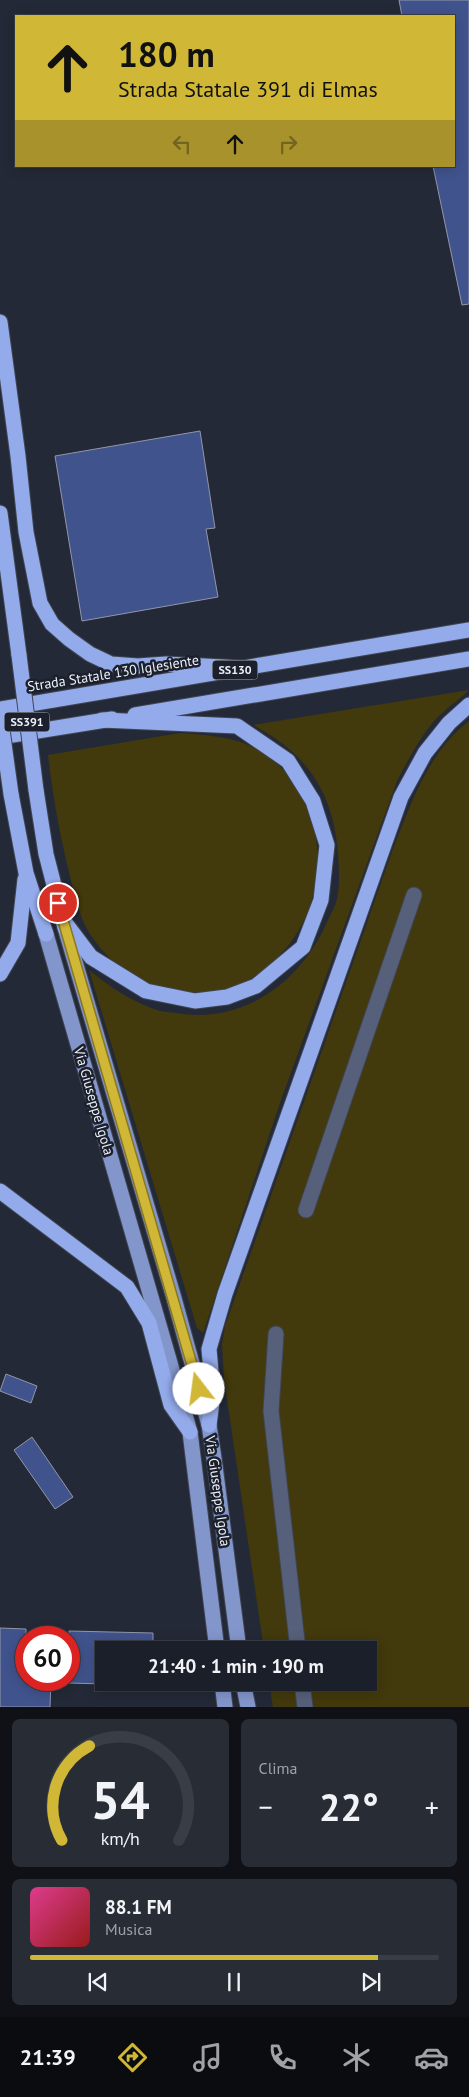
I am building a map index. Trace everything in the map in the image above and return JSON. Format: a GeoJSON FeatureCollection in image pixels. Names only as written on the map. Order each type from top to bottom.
{"type":"FeatureCollection","features":[{"type":"Feature","properties":{"kind":"highway"},"geometry":{"type":"LineString","coordinates":[[0,322],[17,447],[26,532],[40,603],[52,624],[90,654],[110,664],[138,666],[166,664],[242,668]]}},
{"type":"Feature","properties":{"kind":"highway","name":"SS391"},"geometry":{"type":"LineString","coordinates":[[0,513],[36,790],[46,854],[64,925]]}},
{"type":"Feature","properties":{"kind":"highway","name":"Strada Statale 130 Iglesiente"},"geometry":{"type":"LineString","coordinates":[[0,709],[469,630]]}},
{"type":"Feature","properties":{"kind":"highway","name":"SS130"},"geometry":{"type":"LineString","coordinates":[[0,737],[469,659]]}},
{"type":"Feature","properties":{"kind":"highway"},"geometry":{"type":"LineString","coordinates":[[208,1425],[212,1394],[209,1349],[223,1303],[401,797],[425,753],[449,723],[469,705]]}},
{"type":"Feature","properties":{"kind":"highway","name":"SS391"},"geometry":{"type":"LineString","coordinates":[[0,715],[11,794],[26,873],[46,934]]}},
{"type":"Feature","properties":{"kind":"highway"},"geometry":{"type":"LineString","coordinates":[[64,925],[92,957],[146,991],[195,1001],[228,997],[256,986],[303,947],[321,900],[327,845],[313,801],[288,762],[236,726],[102,720]]}},
{"type":"Feature","properties":{"kind":"highway"},"geometry":{"type":"LineString","coordinates":[[0,974],[18,943],[26,873]]}},
{"type":"Feature","properties":{"kind":"highway"},"geometry":{"type":"LineString","coordinates":[[0,1191],[127,1287],[149,1323],[171,1405],[190,1432]]}},
{"type":"Feature","properties":{"kind":"main road","name":"Via Giuseppe Igola"},"geometry":{"type":"LineString","coordinates":[[64,925],[174,1298],[208,1425],[238,1641]]}},
{"type":"Feature","properties":{"kind":"main road","name":"Via Giuseppe Igola"},"geometry":{"type":"LineString","coordinates":[[46,934],[190,1432],[216,1641]]}},
{"type":"Feature","properties":{"kind":"main road"},"geometry":{"type":"LineString","coordinates":[[223,1691],[225,1707]]}},
{"type":"Feature","properties":{"kind":"main road"},"geometry":{"type":"LineString","coordinates":[[245,1691],[248,1707]]}},
{"type":"Feature","properties":{"kind":"street"},"geometry":{"type":"LineString","coordinates":[[306,1210],[414,895]]}},
{"type":"Feature","properties":{"kind":"street"},"geometry":{"type":"LineString","coordinates":[[276,1334],[271,1411],[297,1641]]}},
{"type":"Feature","properties":{"kind":"street"},"geometry":{"type":"LineString","coordinates":[[303,1691],[305,1707]]}},
{"type":"Feature","properties":{"kind":"shaded area"},"geometry":{"type":"Polygon","coordinates":[[[469,690],[434,721],[419,742],[397,781],[280,1103],[203,1333],[197,1328],[89,970],[128,997],[165,1012],[201,1015],[225,1012],[247,1005],[268,994],[303,962],[317,942],[336,902],[339,888],[339,865],[331,812],[324,794],[303,762],[272,736],[253,725],[469,690]]]}},
{"type":"Feature","properties":{"kind":"shaded area"},"geometry":{"type":"Polygon","coordinates":[[[469,721],[469,1707],[273,1707],[270,1691],[377,1691],[377,1641],[263,1641],[224,1379],[222,1344],[225,1326],[394,846],[423,778],[432,762],[455,733],[469,721]]]}},
{"type":"Feature","properties":{"kind":"shaded area"},"geometry":{"type":"Polygon","coordinates":[[[180,733],[205,735],[241,742],[273,760],[293,782],[307,807],[315,835],[318,863],[314,892],[304,919],[290,944],[269,965],[253,977],[236,986],[217,991],[190,992],[148,986],[122,969],[97,944],[81,917],[64,852],[52,788],[48,755],[180,733]]]}},
{"type":"Feature","properties":{"kind":"building"},"geometry":{"type":"Polygon","coordinates":[[[399,0],[469,0],[469,304],[462,305],[433,167],[455,167],[455,15],[402,15],[399,0]]]}},
{"type":"Feature","properties":{"kind":"building"},"geometry":{"type":"Polygon","coordinates":[[[200,431],[215,528],[206,529],[218,597],[82,621],[55,456],[200,431]]]}},
{"type":"Feature","properties":{"kind":"building"},"geometry":{"type":"Polygon","coordinates":[[[6,1374],[37,1386],[31,1403],[0,1391],[6,1374]]]}},
{"type":"Feature","properties":{"kind":"building"},"geometry":{"type":"Polygon","coordinates":[[[32,1437],[73,1497],[55,1509],[14,1450],[32,1437]]]}},
{"type":"Feature","properties":{"kind":"building"},"geometry":{"type":"Polygon","coordinates":[[[0,1628],[15,1629],[15,1691],[51,1691],[50,1707],[0,1707],[0,1628]]]}},
{"type":"Feature","properties":{"kind":"building"},"geometry":{"type":"Polygon","coordinates":[[[80,1631],[153,1633],[153,1641],[95,1641],[95,1684],[80,1683],[80,1631]]]}},
{"type":"Feature","properties":{"kind":"route"},"geometry":{"type":"LineString","coordinates":[[58,903],[199,1389]]}}]}
